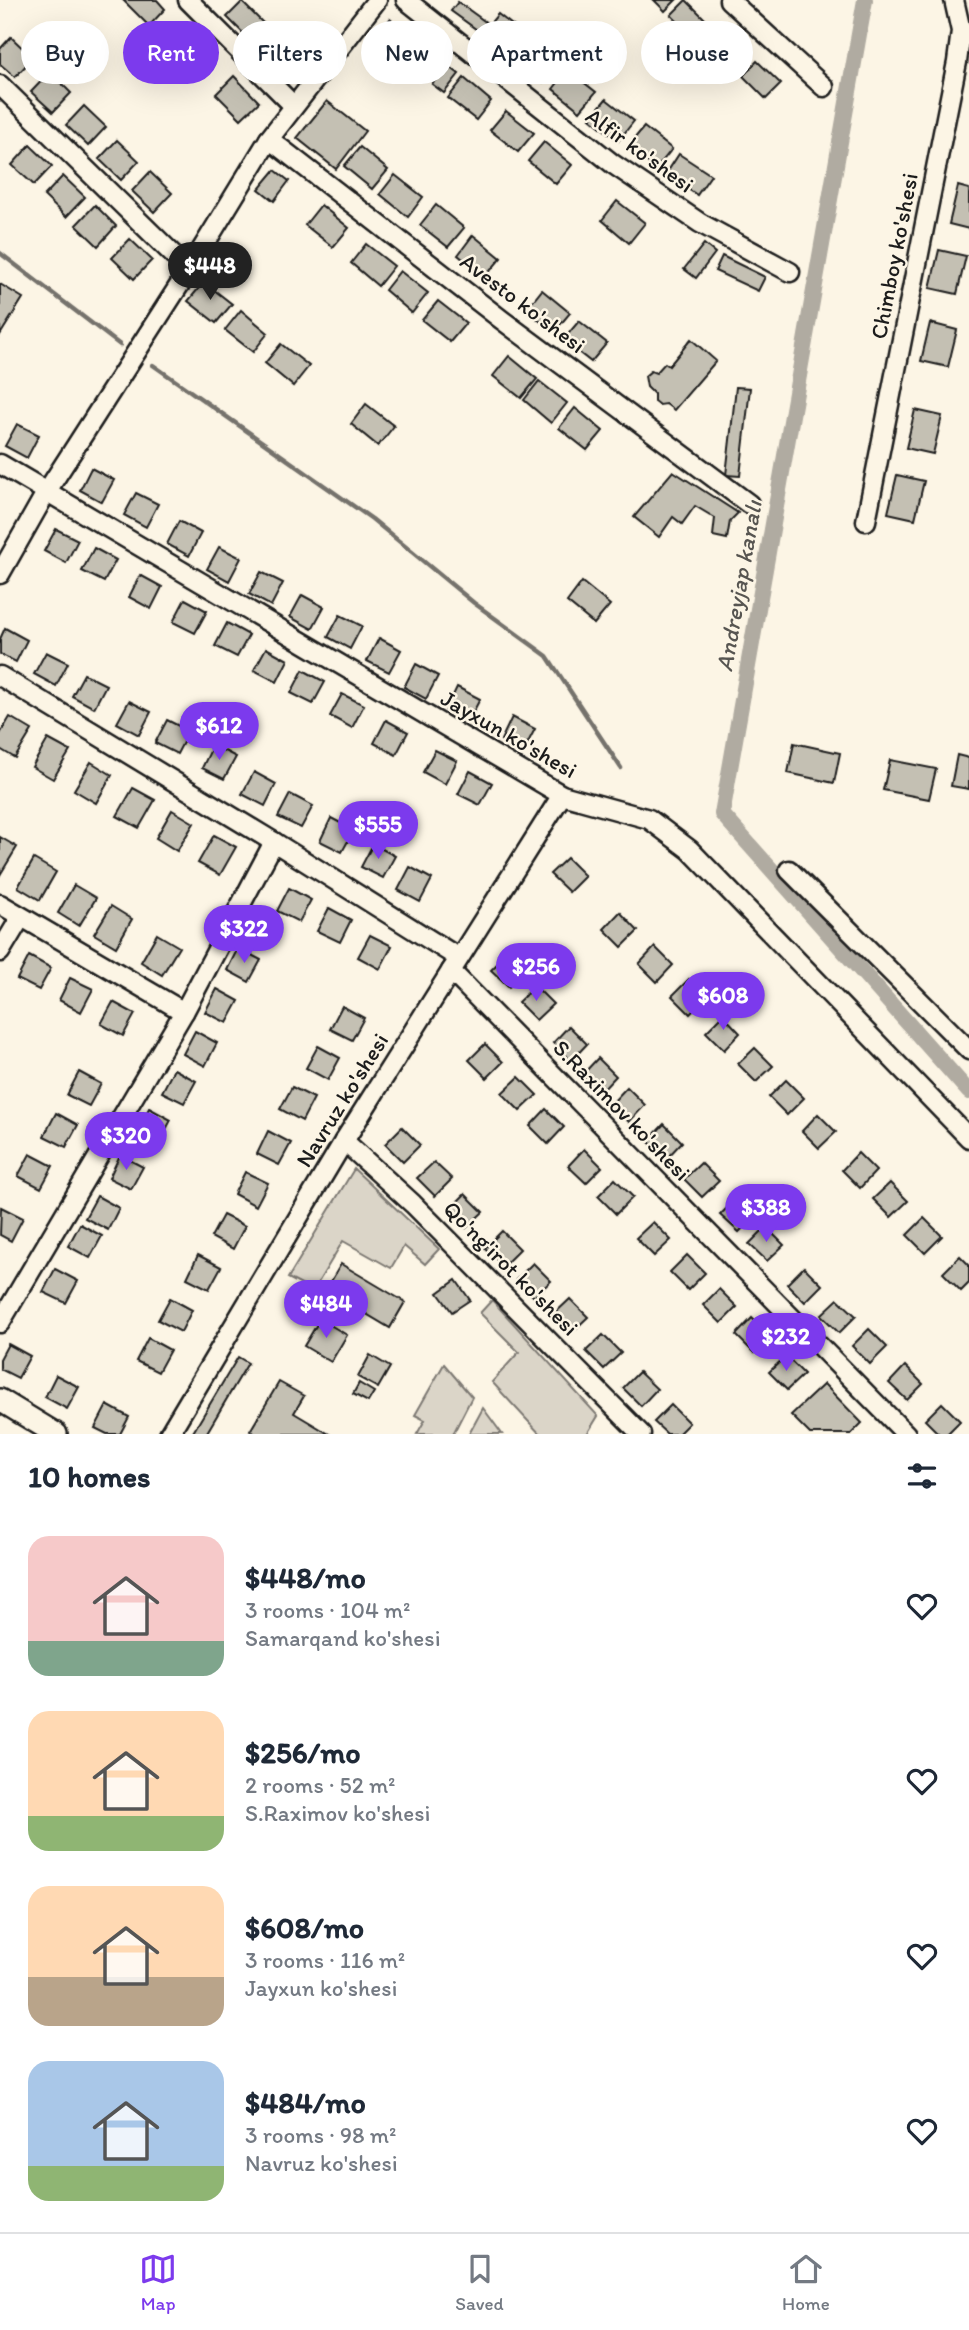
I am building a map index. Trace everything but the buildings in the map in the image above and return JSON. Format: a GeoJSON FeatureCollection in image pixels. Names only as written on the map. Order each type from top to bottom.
{"type":"FeatureCollection","features":[{"type":"Feature","properties":{"kind":"street"},"geometry":{"type":"LineString","coordinates":[[188,0],[294,106]]}},
{"type":"Feature","properties":{"kind":"street"},"geometry":{"type":"LineString","coordinates":[[0,574],[47,491],[189,270],[269,139],[377,0]]}},
{"type":"Feature","properties":{"kind":"street","name":"Alfir ko'shesi"},"geometry":{"type":"LineString","coordinates":[[406,0],[613,164],[700,223],[790,272]]}},
{"type":"Feature","properties":{"kind":"street"},"geometry":{"type":"LineString","coordinates":[[729,0],[824,87]]}},
{"type":"Feature","properties":{"kind":"street","name":"Chimboy ko'shesi"},"geometry":{"type":"LineString","coordinates":[[866,521],[957,62],[961,31],[954,0]]}},
{"type":"Feature","properties":{"kind":"street"},"geometry":{"type":"LineString","coordinates":[[0,85],[189,270]]}},
{"type":"Feature","properties":{"kind":"street","name":"Avesto ko'shesi"},"geometry":{"type":"LineString","coordinates":[[269,139],[502,320],[749,504]]}},
{"type":"Feature","properties":{"kind":"street","name":"Jayxun ko'shesi"},"geometry":{"type":"LineString","coordinates":[[0,464],[562,795],[649,819],[690,850],[969,1138]]}},
{"type":"Feature","properties":{"kind":"street","name":"S.Raximov ko'shesi"},"geometry":{"type":"LineString","coordinates":[[0,676],[274,842],[455,965],[906,1434]]}},
{"type":"Feature","properties":{"kind":"street","name":"Navruz ko'shesi"},"geometry":{"type":"LineString","coordinates":[[169,1434],[344,1140],[562,795]]}},
{"type":"Feature","properties":{"kind":"street"},"geometry":{"type":"LineString","coordinates":[[0,1323],[184,1012],[274,842]]}},
{"type":"Feature","properties":{"kind":"street"},"geometry":{"type":"LineString","coordinates":[[789,870],[969,1051]]}},
{"type":"Feature","properties":{"kind":"street"},"geometry":{"type":"LineString","coordinates":[[0,904],[184,1012]]}},
{"type":"Feature","properties":{"kind":"street"},"geometry":{"type":"LineString","coordinates":[[0,952],[21,917]]}},
{"type":"Feature","properties":{"kind":"street","name":"Qo'ng'irot ko'shesi"},"geometry":{"type":"LineString","coordinates":[[344,1140],[413,1204],[641,1434]]}},
{"type":"Feature","properties":{"kind":"street"},"geometry":{"type":"LineString","coordinates":[[0,1401],[56,1434]]}},
{"type":"Feature","properties":{"kind":"shaded area"},"geometry":{"type":"Polygon","coordinates":[[[354,1169],[439,1249],[425,1264],[404,1246],[391,1268],[343,1241],[313,1291],[288,1278],[354,1169]]]}},
{"type":"Feature","properties":{"kind":"shaded area"},"geometry":{"type":"Polygon","coordinates":[[[492,1300],[598,1416],[587,1434],[540,1434],[492,1382],[519,1352],[480,1313],[492,1300]]]}},
{"type":"Feature","properties":{"kind":"shaded area"},"geometry":{"type":"Polygon","coordinates":[[[444,1364],[472,1397],[453,1434],[417,1434],[425,1420],[415,1415],[444,1364]]]}},
{"type":"Feature","properties":{"kind":"shaded area"},"geometry":{"type":"Polygon","coordinates":[[[483,1408],[502,1434],[469,1434],[483,1408]]]}},
{"type":"Feature","properties":{"kind":"waterway","name":"Andreyjap kanalı"},"geometry":{"type":"LineString","coordinates":[[865,0],[722,814],[969,1092]]}},
{"type":"Feature","properties":{"kind":"waterway"},"geometry":{"type":"LineString","coordinates":[[0,253],[120,345]]}},
{"type":"Feature","properties":{"kind":"waterway"},"geometry":{"type":"LineString","coordinates":[[153,365],[372,519],[474,603],[547,656],[621,768]]}}]}
